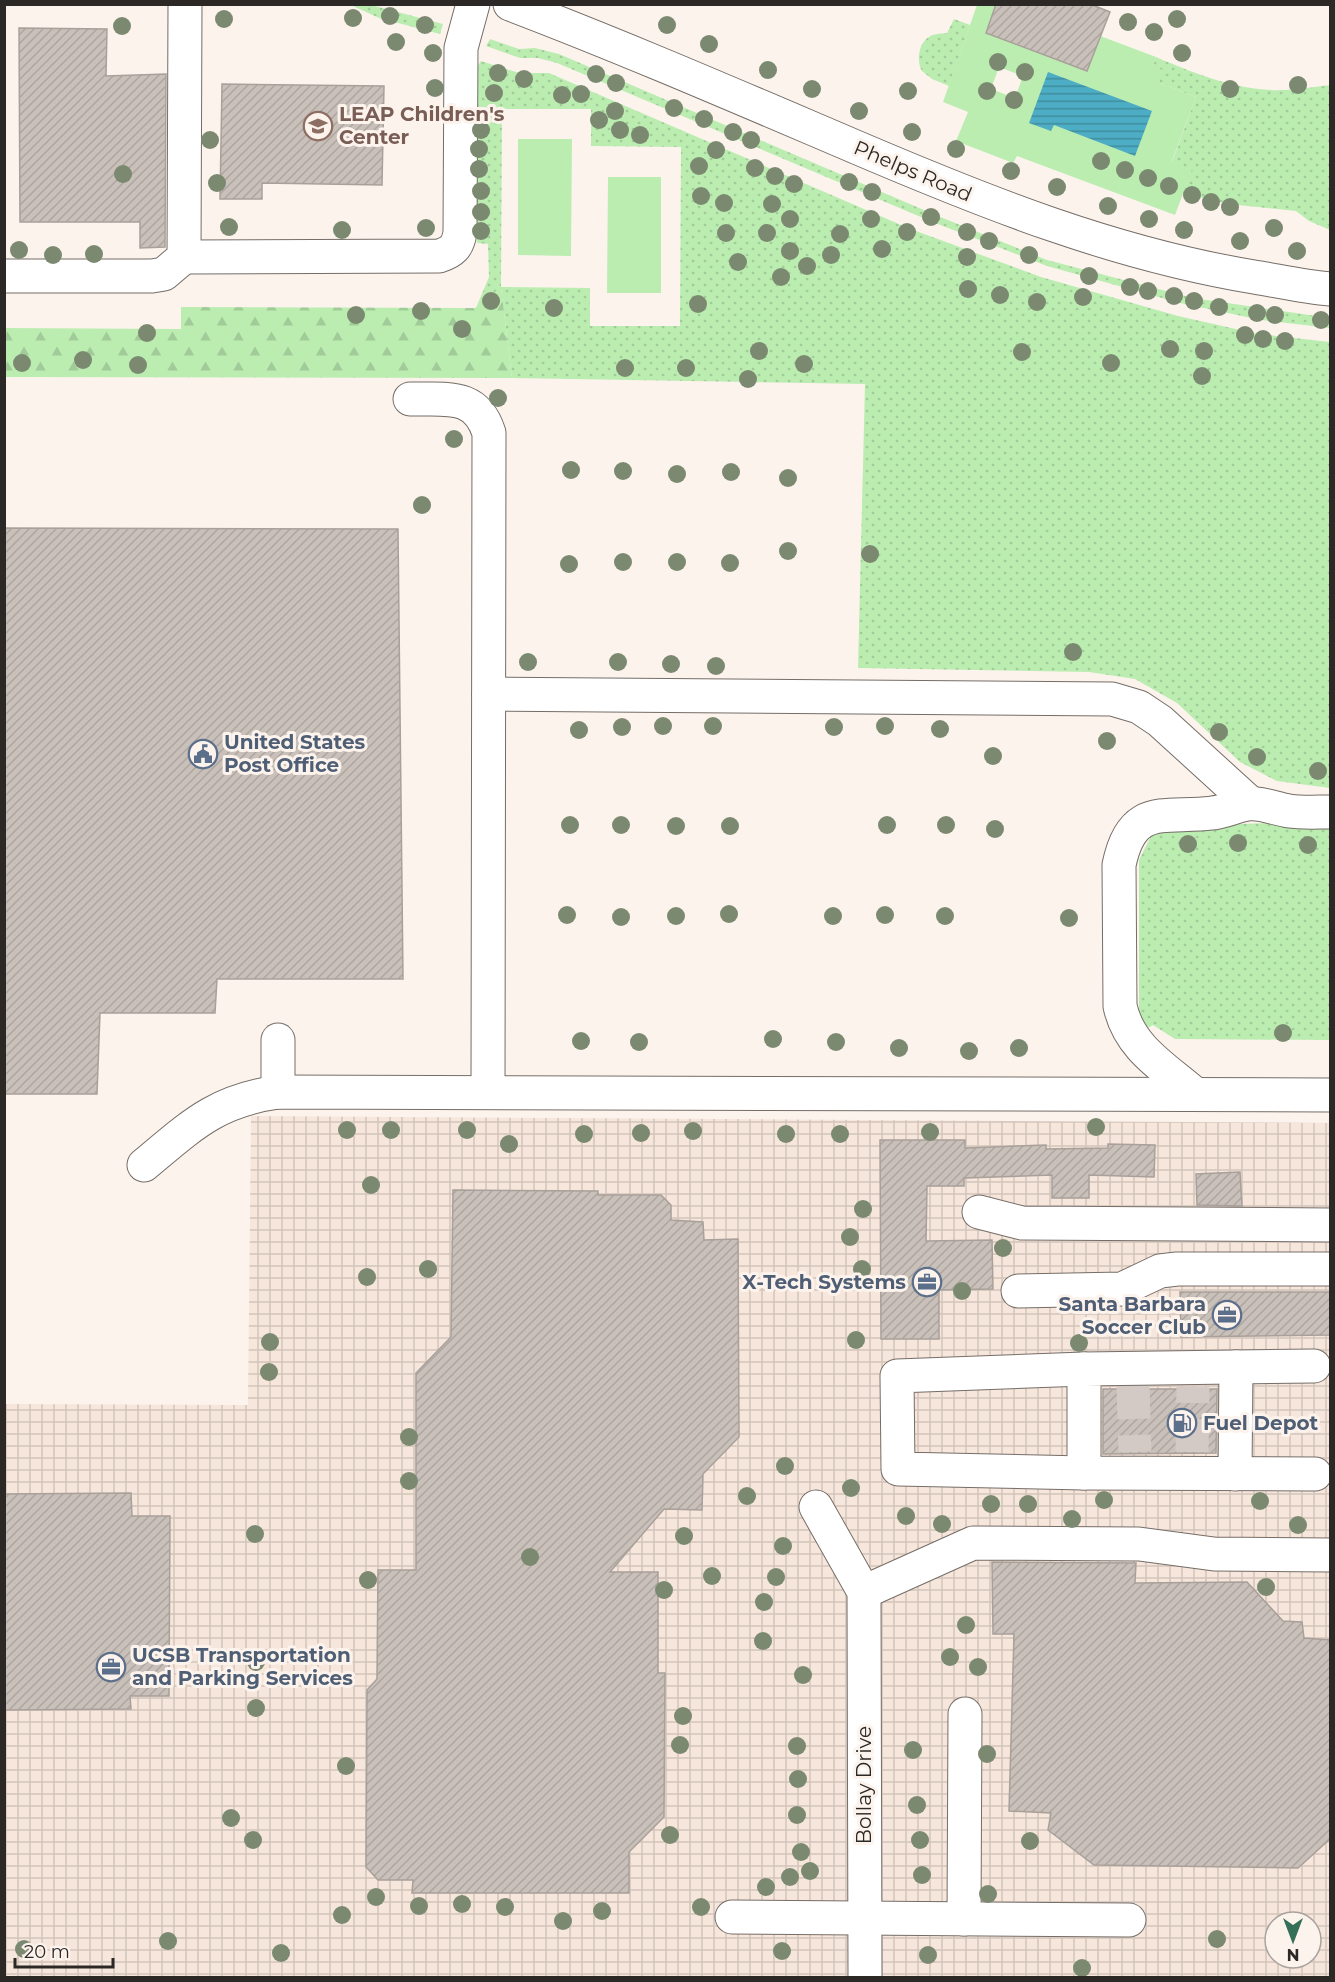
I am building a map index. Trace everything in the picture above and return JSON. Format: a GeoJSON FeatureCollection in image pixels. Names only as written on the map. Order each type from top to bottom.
{"type":"FeatureCollection","features":[{"type":"Feature","properties":{"kind":"street"},"geometry":{"type":"LineString","coordinates":[[184,257],[185,4]]}},
{"type":"Feature","properties":{"kind":"street"},"geometry":{"type":"LineString","coordinates":[[4,276],[152,276],[164,274],[184,257],[439,256],[450,252],[458,243],[460,232],[461,48],[473,4]]}},
{"type":"Feature","properties":{"kind":"street","name":"Phelps Road"},"geometry":{"type":"LineString","coordinates":[[510,4],[605,40],[969,195],[1065,230],[1134,251],[1215,270],[1330,289]]}},
{"type":"Feature","properties":{"kind":"street"},"geometry":{"type":"LineString","coordinates":[[410,399],[463,401],[480,413],[489,433],[488,1092]]}},
{"type":"Feature","properties":{"kind":"street"},"geometry":{"type":"LineString","coordinates":[[489,694],[1112,699],[1139,707],[1160,721],[1250,803]]}},
{"type":"Feature","properties":{"kind":"street"},"geometry":{"type":"LineString","coordinates":[[1195,1094],[1137,1044],[1125,1026],[1120,1006],[1119,865],[1123,846],[1133,830],[1150,818],[1168,813],[1212,813],[1250,803],[1291,812],[1330,812]]}},
{"type":"Feature","properties":{"kind":"street"},"geometry":{"type":"LineString","coordinates":[[278,1040],[278,1092]]}},
{"type":"Feature","properties":{"kind":"street"},"geometry":{"type":"LineString","coordinates":[[144,1165],[202,1117],[247,1096],[278,1092],[1330,1095]]}},
{"type":"Feature","properties":{"kind":"street"},"geometry":{"type":"LineString","coordinates":[[979,1212],[1022,1223],[1330,1225]]}},
{"type":"Feature","properties":{"kind":"street"},"geometry":{"type":"LineString","coordinates":[[1018,1291],[1122,1289],[1160,1271],[1177,1269],[1330,1269]]}},
{"type":"Feature","properties":{"kind":"street"},"geometry":{"type":"LineString","coordinates":[[1314,1366],[1236,1367],[1193,1377],[1133,1377],[1084,1369],[897,1376],[897,1399],[898,1469],[1084,1473],[1135,1463],[1192,1463],[1235,1474],[1315,1474]]}},
{"type":"Feature","properties":{"kind":"street"},"geometry":{"type":"LineString","coordinates":[[1235,1474],[1236,1367]]}},
{"type":"Feature","properties":{"kind":"street"},"geometry":{"type":"LineString","coordinates":[[1084,1369],[1084,1473]]}},
{"type":"Feature","properties":{"kind":"street"},"geometry":{"type":"LineString","coordinates":[[816,1507],[864,1592],[973,1543],[1140,1544],[1214,1554],[1330,1555]]}},
{"type":"Feature","properties":{"kind":"street","name":"Bollay Drive"},"geometry":{"type":"LineString","coordinates":[[864,1592],[865,1977]]}},
{"type":"Feature","properties":{"kind":"street"},"geometry":{"type":"LineString","coordinates":[[964,1919],[965,1714]]}},
{"type":"Feature","properties":{"kind":"street"},"geometry":{"type":"LineString","coordinates":[[732,1917],[1129,1920]]}},
{"type":"Feature","properties":{"kind":"shaded area"},"geometry":{"type":"Polygon","coordinates":[[[251,1116],[1330,1123],[1330,1977],[5,1978],[5,1404],[248,1405],[251,1116]]]}},
{"type":"Feature","properties":{"kind":"green space"},"geometry":{"type":"Polygon","coordinates":[[[351,5],[371,5],[443,24],[440,34],[379,18],[351,5]]]}},
{"type":"Feature","properties":{"kind":"green space"},"geometry":{"type":"Polygon","coordinates":[[[977,5],[1018,5],[1156,57],[1153,66],[1163,70],[1159,83],[1196,97],[1172,161],[1192,170],[1175,215],[1017,156],[1013,163],[956,141],[968,112],[943,102],[977,5]],[[999,67],[991,89],[1015,98],[1023,76],[999,67]]]}},
{"type":"Feature","properties":{"kind":"green space"},"geometry":{"type":"Polygon","coordinates":[[[954,19],[970,25],[949,86],[932,79],[922,71],[919,54],[927,38],[947,33],[954,19]]]}},
{"type":"Feature","properties":{"kind":"green space"},"geometry":{"type":"Polygon","coordinates":[[[490,39],[519,49],[535,48],[559,54],[938,216],[1047,260],[1193,298],[1330,318],[1330,328],[1261,320],[1180,303],[1047,266],[935,223],[557,63],[538,58],[520,58],[486,46],[490,39]]]}},
{"type":"Feature","properties":{"kind":"green space"},"geometry":{"type":"Polygon","coordinates":[[[1156,57],[1219,81],[1251,88],[1285,90],[1330,85],[1330,230],[1309,221],[1296,211],[1228,204],[1183,193],[1191,170],[1172,162],[1196,97],[1159,83],[1153,66],[1156,57]]]}},
{"type":"Feature","properties":{"kind":"green space"},"geometry":{"type":"Polygon","coordinates":[[[481,61],[519,73],[549,73],[908,228],[1041,277],[1178,316],[1258,334],[1330,342],[1330,788],[1277,781],[1240,762],[1177,703],[1135,679],[1089,672],[858,668],[865,384],[512,378],[501,288],[476,308],[489,277],[488,244],[477,243],[477,67],[481,61]],[[502,109],[501,287],[590,288],[590,326],[680,326],[681,147],[591,146],[591,109],[502,109]]]}},
{"type":"Feature","properties":{"kind":"green space"},"geometry":{"type":"Polygon","coordinates":[[[518,139],[572,139],[571,256],[518,255],[518,139]]]}},
{"type":"Feature","properties":{"kind":"green space"},"geometry":{"type":"Polygon","coordinates":[[[608,177],[661,177],[661,293],[607,293],[608,177]]]}},
{"type":"Feature","properties":{"kind":"green space"},"geometry":{"type":"Polygon","coordinates":[[[501,287],[512,378],[5,377],[5,328],[181,329],[181,307],[475,308],[501,287]]]}},
{"type":"Feature","properties":{"kind":"green space"},"geometry":{"type":"Polygon","coordinates":[[[1330,824],[1330,1040],[1175,1039],[1153,1025],[1146,1029],[1139,1012],[1139,860],[1151,836],[1172,826],[1330,824]]]}},
{"type":"Feature","properties":{"kind":"water"},"geometry":{"type":"Polygon","coordinates":[[[1048,72],[1152,111],[1135,156],[1054,125],[1051,131],[1029,123],[1048,72]]]}},
{"type":"Feature","properties":{"kind":"building"},"geometry":{"type":"Polygon","coordinates":[[[996,4],[1090,4],[1110,12],[1087,71],[986,33],[996,4]]]}},
{"type":"Feature","properties":{"kind":"building"},"geometry":{"type":"Polygon","coordinates":[[[19,28],[107,29],[106,76],[166,74],[165,247],[140,248],[140,222],[20,222],[19,28]]]}},
{"type":"Feature","properties":{"kind":"building"},"geometry":{"type":"Polygon","coordinates":[[[222,84],[384,86],[382,185],[262,183],[262,199],[220,199],[222,84]]]}},
{"type":"Feature","properties":{"kind":"building","name":"United States Post Office"},"geometry":{"type":"Polygon","coordinates":[[[4,528],[398,529],[403,979],[217,979],[215,1013],[100,1013],[97,1094],[4,1094],[4,528]]]}},
{"type":"Feature","properties":{"kind":"building"},"geometry":{"type":"Polygon","coordinates":[[[880,1140],[965,1140],[965,1148],[1046,1145],[1046,1149],[1108,1148],[1108,1144],[1155,1145],[1154,1177],[1089,1175],[1089,1198],[1052,1198],[1052,1175],[964,1178],[964,1186],[927,1186],[926,1241],[992,1240],[993,1289],[939,1290],[939,1339],[881,1339],[880,1140]]]}},
{"type":"Feature","properties":{"kind":"building"},"geometry":{"type":"Polygon","coordinates":[[[1240,1172],[1242,1206],[1197,1205],[1196,1174],[1240,1172]]]}},
{"type":"Feature","properties":{"kind":"building"},"geometry":{"type":"Polygon","coordinates":[[[453,1190],[598,1191],[598,1195],[661,1195],[671,1205],[671,1220],[703,1222],[704,1240],[738,1239],[739,1437],[703,1474],[702,1510],[664,1509],[610,1572],[658,1572],[658,1673],[665,1673],[664,1817],[629,1852],[629,1893],[412,1893],[413,1880],[378,1880],[366,1867],[367,1690],[377,1679],[378,1570],[416,1570],[416,1373],[451,1337],[453,1190]]]}},
{"type":"Feature","properties":{"kind":"building"},"geometry":{"type":"Polygon","coordinates":[[[1180,1292],[1330,1292],[1330,1335],[1181,1337],[1180,1292]]]}},
{"type":"Feature","properties":{"kind":"building"},"geometry":{"type":"Polygon","coordinates":[[[1103,1389],[1217,1389],[1216,1453],[1103,1454],[1103,1389]]]}},
{"type":"Feature","properties":{"kind":"building"},"geometry":{"type":"Polygon","coordinates":[[[131,1493],[132,1516],[170,1516],[169,1696],[130,1696],[131,1709],[4,1710],[4,1494],[131,1493]]]}},
{"type":"Feature","properties":{"kind":"building"},"geometry":{"type":"Polygon","coordinates":[[[992,1562],[1136,1563],[1135,1583],[1247,1582],[1283,1621],[1302,1622],[1304,1638],[1330,1640],[1330,1839],[1298,1868],[1094,1865],[1048,1830],[1051,1813],[1009,1811],[1014,1634],[993,1634],[992,1562]]]}},
{"type":"Feature","properties":{"kind":"tunnel"},"geometry":{"type":"LineString","coordinates":[[1133,1386],[1135,1452]]}},
{"type":"Feature","properties":{"kind":"tunnel"},"geometry":{"type":"LineString","coordinates":[[1192,1452],[1193,1387]]}},
{"type":"Feature","properties":{"kind":"place","name":"LEAP Children's Center"},"geometry":{"type":"Point","coordinates":[318,126]}},
{"type":"Feature","properties":{"kind":"place","name":"United States Post Office"},"geometry":{"type":"Point","coordinates":[203,754]}},
{"type":"Feature","properties":{"kind":"place","name":"X-Tech Systems"},"geometry":{"type":"Point","coordinates":[927,1282]}},
{"type":"Feature","properties":{"kind":"place","name":"Santa Barbara Soccer Club"},"geometry":{"type":"Point","coordinates":[1227,1315]}},
{"type":"Feature","properties":{"kind":"place","name":"Fuel Depot"},"geometry":{"type":"Point","coordinates":[1182,1423]}},
{"type":"Feature","properties":{"kind":"place","name":"UCSB Transportation and Parking Services"},"geometry":{"type":"Point","coordinates":[111,1667]}}]}
